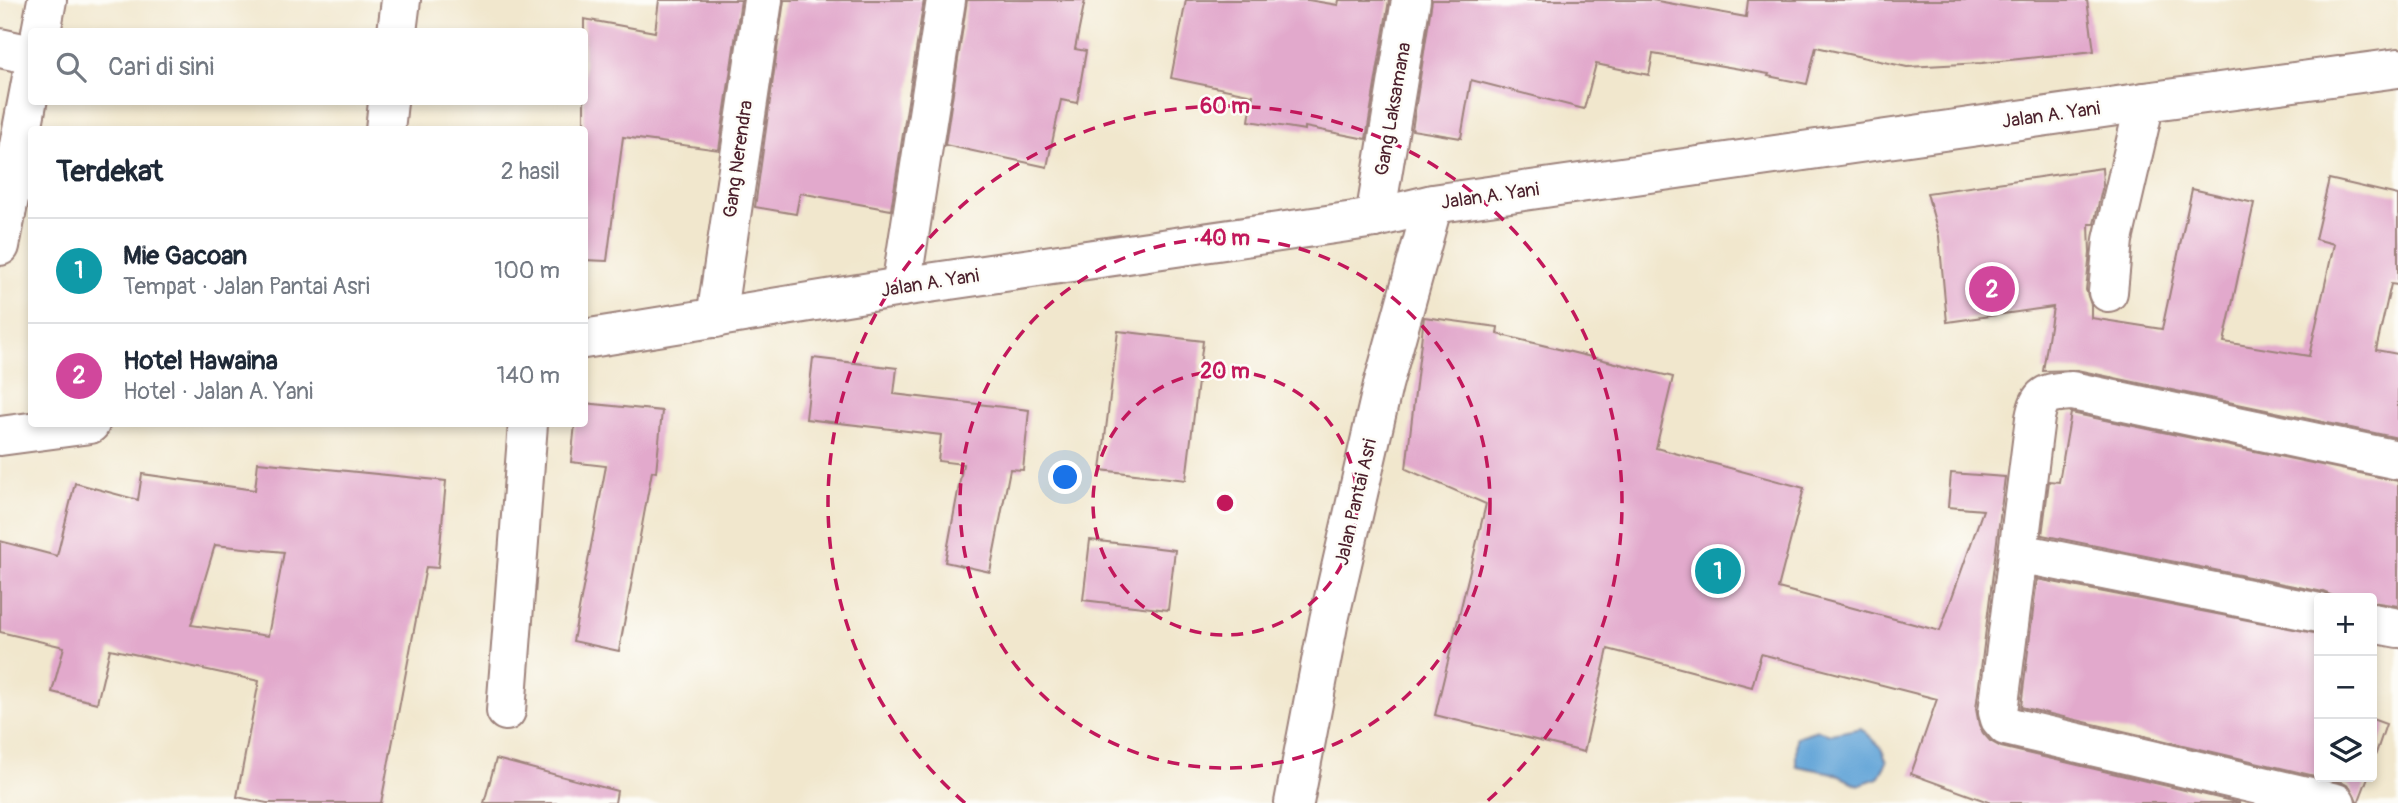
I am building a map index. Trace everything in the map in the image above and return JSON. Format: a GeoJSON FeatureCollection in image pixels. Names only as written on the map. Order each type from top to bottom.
{"type":"FeatureCollection","features":[{"type":"Feature","properties":{"kind":"main road"},"geometry":{"type":"LineString","coordinates":[[42,28],[47,0]]}},
{"type":"Feature","properties":{"kind":"main road"},"geometry":{"type":"LineString","coordinates":[[398,28],[401,0]]}},
{"type":"Feature","properties":{"kind":"main road","name":"Gang Nerendra"},"geometry":{"type":"LineString","coordinates":[[716,318],[763,0]]}},
{"type":"Feature","properties":{"kind":"main road"},"geometry":{"type":"LineString","coordinates":[[901,287],[946,0]]}},
{"type":"Feature","properties":{"kind":"main road","name":"Gang Laksamana"},"geometry":{"type":"LineString","coordinates":[[1374,218],[1411,0]]}},
{"type":"Feature","properties":{"kind":"main road"},"geometry":{"type":"LineString","coordinates":[[0,48],[28,54]]}},
{"type":"Feature","properties":{"kind":"main road","name":"Jalan A. Yani"},"geometry":{"type":"LineString","coordinates":[[588,338],[901,287],[1374,218],[1433,204],[2398,68]]}},
{"type":"Feature","properties":{"kind":"main road"},"geometry":{"type":"LineString","coordinates":[[0,246],[28,99]]}},
{"type":"Feature","properties":{"kind":"main road"},"geometry":{"type":"LineString","coordinates":[[2108,292],[2113,240],[2145,102]]}},
{"type":"Feature","properties":{"kind":"main road"},"geometry":{"type":"LineString","coordinates":[[385,126],[388,105]]}},
{"type":"Feature","properties":{"kind":"main road","name":"Jalan Pantai Asri"},"geometry":{"type":"LineString","coordinates":[[1294,803],[1329,620],[1383,385],[1433,204]]}},
{"type":"Feature","properties":{"kind":"main road"},"geometry":{"type":"LineString","coordinates":[[2336,803],[2006,726],[2000,719],[1998,712],[2035,418],[2038,402],[2050,393],[2071,391],[2398,460]]}},
{"type":"Feature","properties":{"kind":"main road"},"geometry":{"type":"LineString","coordinates":[[0,436],[68,427]]}},
{"type":"Feature","properties":{"kind":"main road"},"geometry":{"type":"LineString","coordinates":[[506,711],[528,427]]}},
{"type":"Feature","properties":{"kind":"main road"},"geometry":{"type":"LineString","coordinates":[[2020,553],[2314,612]]}},
{"type":"Feature","properties":{"kind":"main road"},"geometry":{"type":"LineString","coordinates":[[2377,624],[2398,628]]}},
{"type":"Feature","properties":{"kind":"water"},"geometry":{"type":"Polygon","coordinates":[[[1861,728],[1880,746],[1887,762],[1878,778],[1858,785],[1833,773],[1796,766],[1796,737],[1817,730],[1831,734],[1861,728]]]}},
{"type":"Feature","properties":{"kind":"building"},"geometry":{"type":"Polygon","coordinates":[[[659,0],[741,0],[719,150],[623,137],[607,261],[588,260],[588,126],[584,126],[584,105],[588,105],[588,28],[584,28],[584,19],[655,32],[659,0]]]}},
{"type":"Feature","properties":{"kind":"building"},"geometry":{"type":"Polygon","coordinates":[[[784,0],[924,0],[891,210],[800,193],[796,214],[755,207],[784,0]]]}},
{"type":"Feature","properties":{"kind":"building"},"geometry":{"type":"Polygon","coordinates":[[[967,0],[1085,0],[1075,49],[1086,51],[1077,103],[1061,100],[1047,167],[945,145],[967,0]]]}},
{"type":"Feature","properties":{"kind":"building"},"geometry":{"type":"Polygon","coordinates":[[[1186,0],[1308,0],[1338,5],[1339,0],[1389,0],[1366,139],[1305,127],[1305,130],[1249,121],[1253,95],[1171,78],[1186,0]]]}},
{"type":"Feature","properties":{"kind":"building"},"geometry":{"type":"Polygon","coordinates":[[[1432,0],[1652,0],[1746,17],[1748,0],[2087,0],[2094,51],[1982,63],[1907,67],[1816,47],[1807,84],[1768,76],[1769,74],[1653,54],[1649,75],[1596,64],[1584,109],[1471,80],[1461,138],[1412,130],[1432,0]]]}},
{"type":"Feature","properties":{"kind":"building"},"geometry":{"type":"Polygon","coordinates":[[[2102,168],[2103,185],[2094,224],[2089,224],[2090,253],[2086,290],[2091,305],[2091,318],[2162,329],[2192,189],[2254,203],[2224,342],[2309,356],[2334,244],[2315,239],[2329,179],[2398,195],[2398,285],[2391,284],[2376,350],[2398,354],[2398,438],[2077,370],[2043,371],[2053,307],[1947,322],[1939,236],[1927,193],[2102,168]]]}},
{"type":"Feature","properties":{"kind":"building"},"geometry":{"type":"Polygon","coordinates":[[[1424,317],[1498,327],[1497,334],[1673,377],[1656,448],[1804,488],[1778,588],[1940,631],[1983,510],[1948,507],[1951,473],[2005,477],[1976,709],[1983,733],[2001,747],[2240,803],[1991,803],[1911,774],[1937,699],[1761,654],[1752,687],[1608,649],[1584,752],[1435,715],[1486,504],[1406,469],[1424,317]]]}},
{"type":"Feature","properties":{"kind":"building"},"geometry":{"type":"Polygon","coordinates":[[[1118,331],[1203,341],[1186,480],[1101,470],[1118,331]]]}},
{"type":"Feature","properties":{"kind":"building"},"geometry":{"type":"Polygon","coordinates":[[[813,358],[897,368],[894,394],[1029,410],[1023,470],[1010,469],[990,572],[945,562],[963,464],[938,461],[941,435],[806,419],[813,358]]]}},
{"type":"Feature","properties":{"kind":"building"},"geometry":{"type":"Polygon","coordinates":[[[588,403],[662,411],[656,472],[652,471],[619,651],[573,641],[606,466],[571,462],[575,427],[588,427],[588,403]]]}},
{"type":"Feature","properties":{"kind":"building"},"geometry":{"type":"Polygon","coordinates":[[[2071,413],[2398,481],[2398,606],[2377,603],[2377,593],[2326,593],[2042,535],[2049,481],[2059,482],[2071,413]]]}},
{"type":"Feature","properties":{"kind":"building"},"geometry":{"type":"Polygon","coordinates":[[[258,462],[446,481],[438,568],[426,567],[381,803],[267,803],[237,797],[259,681],[110,649],[97,703],[52,692],[64,647],[0,632],[0,541],[57,556],[75,483],[138,500],[142,474],[255,490],[258,462]],[[215,545],[191,625],[268,636],[284,552],[215,545]]]}},
{"type":"Feature","properties":{"kind":"building"},"geometry":{"type":"Polygon","coordinates":[[[1090,540],[1175,550],[1168,610],[1083,600],[1090,540]]]}},
{"type":"Feature","properties":{"kind":"building"},"geometry":{"type":"Polygon","coordinates":[[[2037,579],[2314,633],[2314,776],[2021,707],[2037,579]]]}},
{"type":"Feature","properties":{"kind":"building"},"geometry":{"type":"Polygon","coordinates":[[[2377,721],[2386,724],[2377,750],[2377,721]]]}},
{"type":"Feature","properties":{"kind":"building"},"geometry":{"type":"Polygon","coordinates":[[[496,759],[617,791],[615,803],[484,803],[496,759]]]}},
{"type":"Feature","properties":{"kind":"building"},"geometry":{"type":"Polygon","coordinates":[[[2341,782],[2366,782],[2358,803],[2350,787],[2341,782]]]}},
{"type":"Feature","properties":{"kind":"place","name":"Hotel Hawaina"},"geometry":{"type":"Point","coordinates":[1992,289]}},
{"type":"Feature","properties":{"kind":"place","name":"Mie Gacoan"},"geometry":{"type":"Point","coordinates":[1718,571]}}]}
